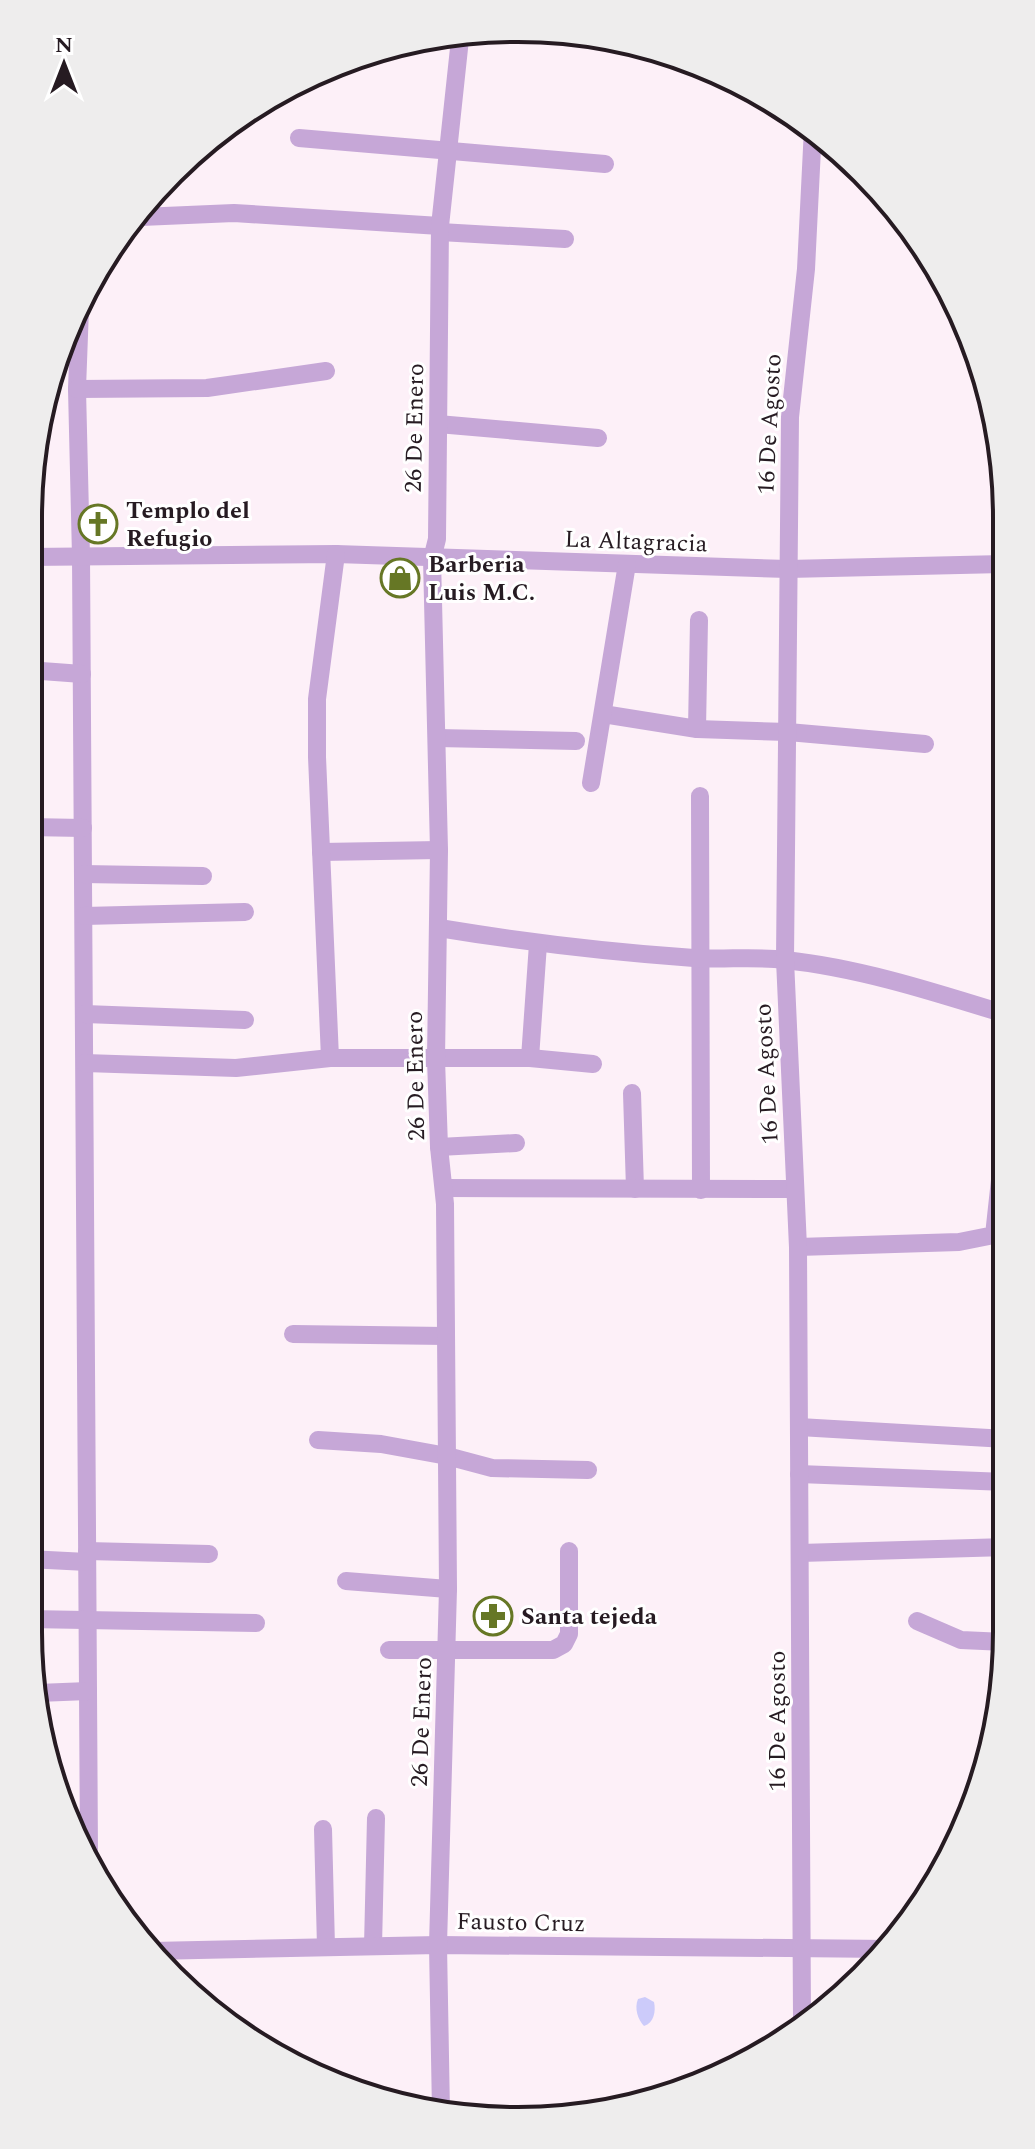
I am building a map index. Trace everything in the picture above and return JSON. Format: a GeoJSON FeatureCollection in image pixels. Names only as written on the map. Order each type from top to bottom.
{"type":"FeatureCollection","features":[{"type":"Feature","properties":{"kind":"street","name":"26 De Enero"},"geometry":{"type":"LineString","coordinates":[[441,2101],[438,1945],[448,1589],[444,1188],[439,1147],[436,1059],[439,850],[432,559],[437,539],[440,229],[459,46]]}},
{"type":"Feature","properties":{"kind":"street"},"geometry":{"type":"LineString","coordinates":[[299,138],[605,164]]}},
{"type":"Feature","properties":{"kind":"street","name":"16 De Agosto"},"geometry":{"type":"LineString","coordinates":[[802,2013],[798,1247],[785,960],[790,417],[806,269],[813,145]]}},
{"type":"Feature","properties":{"kind":"street"},"geometry":{"type":"LineString","coordinates":[[149,217],[234,213],[565,239]]}},
{"type":"Feature","properties":{"kind":"street"},"geometry":{"type":"LineString","coordinates":[[72,351],[77,389],[81,556],[89,1837]]}},
{"type":"Feature","properties":{"kind":"street"},"geometry":{"type":"LineString","coordinates":[[77,389],[207,388],[326,371]]}},
{"type":"Feature","properties":{"kind":"street"},"geometry":{"type":"LineString","coordinates":[[438,424],[598,438]]}},
{"type":"Feature","properties":{"kind":"street"},"geometry":{"type":"LineString","coordinates":[[330,1058],[317,699],[336,554]]}},
{"type":"Feature","properties":{"kind":"street","name":"La Altagracia"},"geometry":{"type":"LineString","coordinates":[[42,557],[336,554],[788,569],[993,564]]}},
{"type":"Feature","properties":{"kind":"street"},"geometry":{"type":"LineString","coordinates":[[591,783],[627,564]]}},
{"type":"Feature","properties":{"kind":"street"},"geometry":{"type":"LineString","coordinates":[[697,729],[699,620]]}},
{"type":"Feature","properties":{"kind":"street"},"geometry":{"type":"LineString","coordinates":[[42,671],[82,674]]}},
{"type":"Feature","properties":{"kind":"street"},"geometry":{"type":"LineString","coordinates":[[603,714],[697,729],[788,732],[925,744]]}},
{"type":"Feature","properties":{"kind":"street"},"geometry":{"type":"LineString","coordinates":[[437,738],[576,741]]}},
{"type":"Feature","properties":{"kind":"street"},"geometry":{"type":"LineString","coordinates":[[700,796],[698,958],[701,1190]]}},
{"type":"Feature","properties":{"kind":"street"},"geometry":{"type":"LineString","coordinates":[[42,827],[83,828]]}},
{"type":"Feature","properties":{"kind":"street"},"geometry":{"type":"LineString","coordinates":[[321,852],[439,850]]}},
{"type":"Feature","properties":{"kind":"street"},"geometry":{"type":"LineString","coordinates":[[83,874],[203,876]]}},
{"type":"Feature","properties":{"kind":"street"},"geometry":{"type":"LineString","coordinates":[[84,916],[245,912]]}},
{"type":"Feature","properties":{"kind":"street"},"geometry":{"type":"LineString","coordinates":[[439,928],[538,944],[698,958],[785,960],[941,994],[993,1010]]}},
{"type":"Feature","properties":{"kind":"street"},"geometry":{"type":"LineString","coordinates":[[530,1058],[538,944]]}},
{"type":"Feature","properties":{"kind":"street"},"geometry":{"type":"LineString","coordinates":[[85,1014],[245,1020]]}},
{"type":"Feature","properties":{"kind":"street"},"geometry":{"type":"LineString","coordinates":[[85,1063],[236,1068],[330,1058],[530,1058],[593,1064]]}},
{"type":"Feature","properties":{"kind":"street"},"geometry":{"type":"LineString","coordinates":[[632,1093],[635,1189]]}},
{"type":"Feature","properties":{"kind":"street"},"geometry":{"type":"LineString","coordinates":[[439,1147],[516,1143]]}},
{"type":"Feature","properties":{"kind":"street"},"geometry":{"type":"LineString","coordinates":[[444,1188],[795,1189]]}},
{"type":"Feature","properties":{"kind":"street"},"geometry":{"type":"LineString","coordinates":[[798,1247],[959,1242],[993,1236]]}},
{"type":"Feature","properties":{"kind":"street"},"geometry":{"type":"LineString","coordinates":[[293,1334],[446,1336]]}},
{"type":"Feature","properties":{"kind":"street"},"geometry":{"type":"LineString","coordinates":[[799,1427],[993,1438]]}},
{"type":"Feature","properties":{"kind":"street"},"geometry":{"type":"LineString","coordinates":[[318,1440],[381,1444],[492,1468],[588,1470]]}},
{"type":"Feature","properties":{"kind":"street"},"geometry":{"type":"LineString","coordinates":[[799,1474],[993,1481]]}},
{"type":"Feature","properties":{"kind":"street"},"geometry":{"type":"LineString","coordinates":[[800,1553],[993,1547]]}},
{"type":"Feature","properties":{"kind":"street"},"geometry":{"type":"LineString","coordinates":[[389,1650],[553,1650],[564,1644],[569,1634],[569,1551]]}},
{"type":"Feature","properties":{"kind":"street"},"geometry":{"type":"LineString","coordinates":[[42,1559],[209,1554]]}},
{"type":"Feature","properties":{"kind":"street"},"geometry":{"type":"LineString","coordinates":[[346,1581],[448,1589]]}},
{"type":"Feature","properties":{"kind":"street"},"geometry":{"type":"LineString","coordinates":[[42,1619],[256,1623]]}},
{"type":"Feature","properties":{"kind":"street"},"geometry":{"type":"LineString","coordinates":[[917,1621],[961,1640],[993,1641]]}},
{"type":"Feature","properties":{"kind":"street"},"geometry":{"type":"LineString","coordinates":[[46,1693],[88,1691]]}},
{"type":"Feature","properties":{"kind":"street"},"geometry":{"type":"LineString","coordinates":[[373,1946],[376,1818]]}},
{"type":"Feature","properties":{"kind":"street"},"geometry":{"type":"LineString","coordinates":[[323,1829],[326,1947]]}},
{"type":"Feature","properties":{"kind":"street","name":"Fausto Cruz"},"geometry":{"type":"LineString","coordinates":[[165,1951],[438,1945],[872,1949]]}},
{"type":"Feature","properties":{"kind":"water"},"geometry":{"type":"Polygon","coordinates":[[[645,1997],[654,2002],[655,2009],[652,2019],[644,2026],[636,2006],[638,1999],[645,1997]]]}},
{"type":"Feature","properties":{"kind":"building","name":"Templo del Refugio"},"geometry":{"type":"Polygon","coordinates":[[[92,507],[107,507],[108,540],[93,540],[92,507]]]}},
{"type":"Feature","properties":{"kind":"building","name":"Barberia Luis M.C."},"geometry":{"type":"Polygon","coordinates":[[[392,570],[408,570],[408,586],[393,587],[392,570]]]}},
{"type":"Feature","properties":{"kind":"place","name":"Templo del Refugio"},"geometry":{"type":"Point","coordinates":[98,524]}},
{"type":"Feature","properties":{"kind":"place","name":"Barberia Luis M.C."},"geometry":{"type":"Point","coordinates":[400,578]}},
{"type":"Feature","properties":{"kind":"place","name":"Santa tejeda"},"geometry":{"type":"Point","coordinates":[493,1616]}}]}
